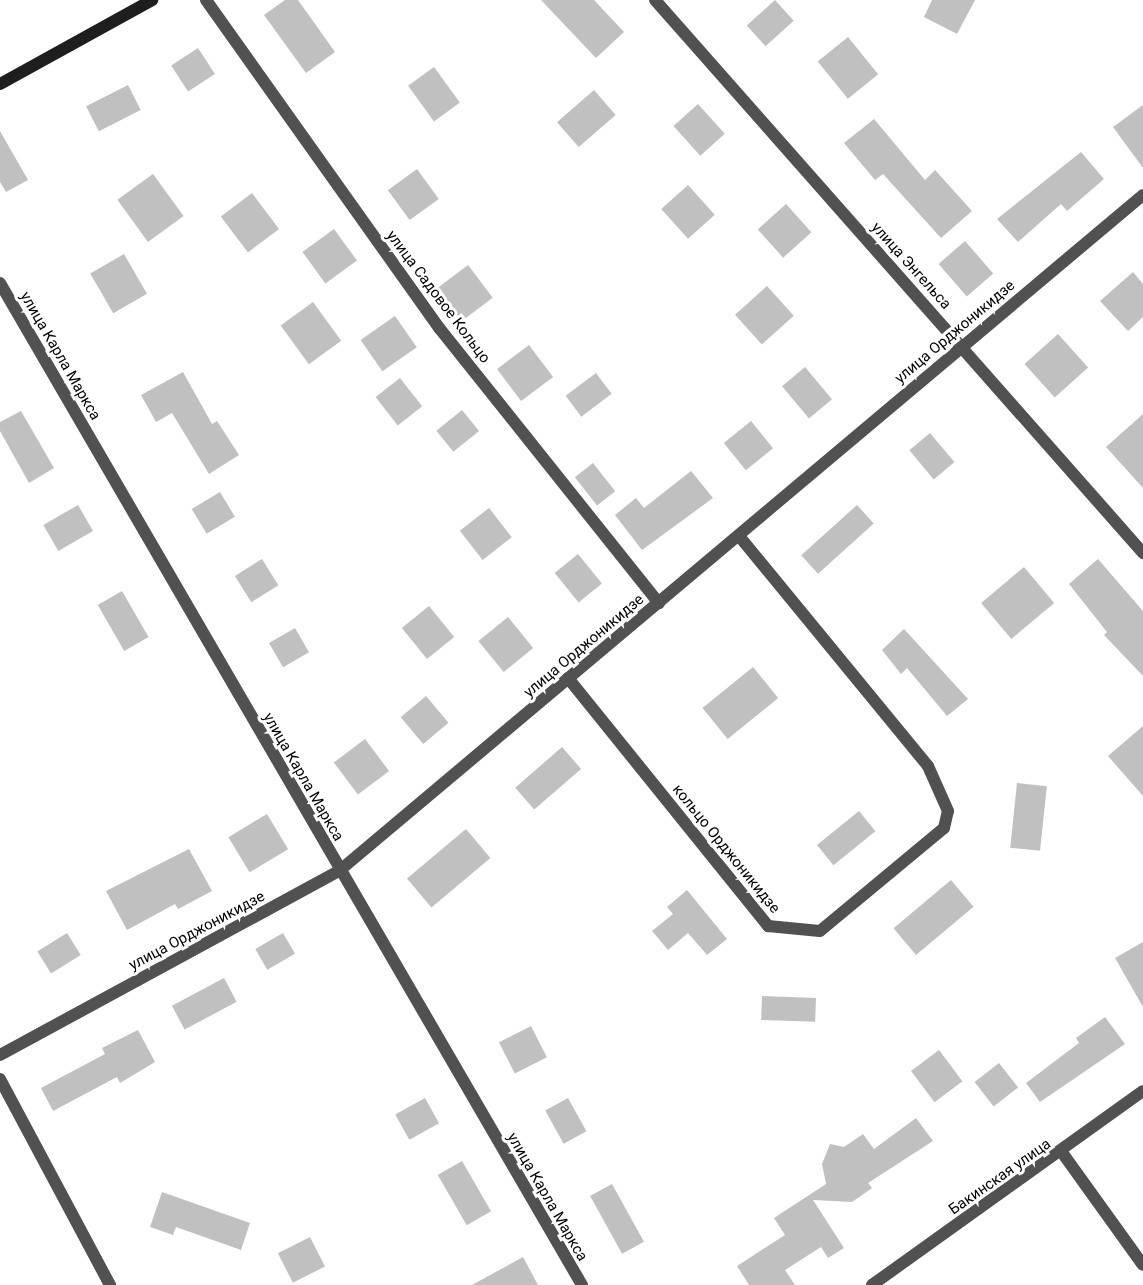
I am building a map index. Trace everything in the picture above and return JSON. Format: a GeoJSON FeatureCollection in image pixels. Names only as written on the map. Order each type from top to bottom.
{"type":"FeatureCollection","features":[{"type":"Feature","properties":{"kind":"main road"},"geometry":{"type":"LineString","coordinates":[[0,84],[152,0]]}},
{"type":"Feature","properties":{"kind":"street","name":"улица Садовое Кольцо"},"geometry":{"type":"LineString","coordinates":[[206,0],[440,329],[659,603]]}},
{"type":"Feature","properties":{"kind":"street","name":"улица Энгельса"},"geometry":{"type":"LineString","coordinates":[[655,0],[1143,553]]}},
{"type":"Feature","properties":{"kind":"street","name":"улица Орджоникидзе"},"geometry":{"type":"LineString","coordinates":[[0,1055],[339,871],[1143,195]]}},
{"type":"Feature","properties":{"kind":"street","name":"улица Карла Маркса"},"geometry":{"type":"LineString","coordinates":[[0,283],[339,871],[582,1285]]}},
{"type":"Feature","properties":{"kind":"street","name":"кольцо Орджоникидзе"},"geometry":{"type":"LineString","coordinates":[[568,678],[768,926],[820,931],[944,828],[948,811],[928,766],[739,536]]}},
{"type":"Feature","properties":{"kind":"street"},"geometry":{"type":"LineString","coordinates":[[0,1079],[110,1285]]}},
{"type":"Feature","properties":{"kind":"street","name":"Бакинская улица"},"geometry":{"type":"LineString","coordinates":[[872,1285],[1143,1091]]}},
{"type":"Feature","properties":{"kind":"street"},"geometry":{"type":"LineString","coordinates":[[1061,1151],[1143,1265]]}},
{"type":"Feature","properties":{"kind":"building"},"geometry":{"type":"Polygon","coordinates":[[[285,0],[298,0],[335,52],[306,73],[264,15],[285,0]]]}},
{"type":"Feature","properties":{"kind":"building"},"geometry":{"type":"Polygon","coordinates":[[[541,0],[594,0],[624,32],[596,58],[541,0]]]}},
{"type":"Feature","properties":{"kind":"building"},"geometry":{"type":"Polygon","coordinates":[[[775,0],[794,21],[765,46],[747,25],[775,0]]]}},
{"type":"Feature","properties":{"kind":"building"},"geometry":{"type":"Polygon","coordinates":[[[932,0],[975,0],[957,34],[924,17],[932,0]]]}},
{"type":"Feature","properties":{"kind":"building"},"geometry":{"type":"Polygon","coordinates":[[[848,37],[878,74],[848,99],[818,62],[848,37]]]}},
{"type":"Feature","properties":{"kind":"building"},"geometry":{"type":"Polygon","coordinates":[[[198,48],[215,74],[188,91],[171,65],[198,48]]]}},
{"type":"Feature","properties":{"kind":"building"},"geometry":{"type":"Polygon","coordinates":[[[434,67],[460,103],[434,121],[408,86],[434,67]]]}},
{"type":"Feature","properties":{"kind":"building"},"geometry":{"type":"Polygon","coordinates":[[[128,85],[141,110],[99,131],[86,106],[128,85]]]}},
{"type":"Feature","properties":{"kind":"building"},"geometry":{"type":"Polygon","coordinates":[[[594,90],[616,115],[579,147],[557,122],[594,90]]]}},
{"type":"Feature","properties":{"kind":"building"},"geometry":{"type":"Polygon","coordinates":[[[698,104],[725,134],[700,156],[673,126],[698,104]]]}},
{"type":"Feature","properties":{"kind":"building"},"geometry":{"type":"Polygon","coordinates":[[[1143,105],[1143,168],[1113,127],[1143,105]]]}},
{"type":"Feature","properties":{"kind":"building"},"geometry":{"type":"Polygon","coordinates":[[[874,119],[925,180],[935,170],[972,211],[941,238],[883,174],[875,180],[844,143],[874,119]]]}},
{"type":"Feature","properties":{"kind":"building"},"geometry":{"type":"Polygon","coordinates":[[[0,131],[28,180],[6,192],[0,182],[0,131]]]}},
{"type":"Feature","properties":{"kind":"building"},"geometry":{"type":"Polygon","coordinates":[[[1081,152],[1104,179],[1067,211],[1061,204],[1018,242],[997,219],[1081,152]]]}},
{"type":"Feature","properties":{"kind":"building"},"geometry":{"type":"Polygon","coordinates":[[[417,169],[439,199],[410,220],[388,190],[417,169]]]}},
{"type":"Feature","properties":{"kind":"building"},"geometry":{"type":"Polygon","coordinates":[[[153,174],[184,216],[148,242],[117,200],[153,174]]]}},
{"type":"Feature","properties":{"kind":"building"},"geometry":{"type":"Polygon","coordinates":[[[688,185],[715,215],[688,239],[661,209],[688,185]]]}},
{"type":"Feature","properties":{"kind":"building"},"geometry":{"type":"Polygon","coordinates":[[[252,193],[279,229],[248,252],[221,216],[252,193]]]}},
{"type":"Feature","properties":{"kind":"building"},"geometry":{"type":"Polygon","coordinates":[[[786,204],[811,232],[783,258],[758,229],[786,204]]]}},
{"type":"Feature","properties":{"kind":"building"},"geometry":{"type":"Polygon","coordinates":[[[334,229],[357,261],[325,283],[302,252],[334,229]]]}},
{"type":"Feature","properties":{"kind":"building"},"geometry":{"type":"Polygon","coordinates":[[[965,241],[993,273],[967,296],[939,264],[965,241]]]}},
{"type":"Feature","properties":{"kind":"building"},"geometry":{"type":"Polygon","coordinates":[[[124,254],[147,294],[113,313],[90,274],[124,254]]]}},
{"type":"Feature","properties":{"kind":"building"},"geometry":{"type":"Polygon","coordinates":[[[468,265],[493,298],[462,321],[437,288],[468,265]]]}},
{"type":"Feature","properties":{"kind":"building"},"geometry":{"type":"Polygon","coordinates":[[[1133,272],[1143,284],[1143,317],[1128,331],[1100,301],[1133,272]]]}},
{"type":"Feature","properties":{"kind":"building"},"geometry":{"type":"Polygon","coordinates":[[[767,286],[794,316],[762,344],[735,315],[767,286]]]}},
{"type":"Feature","properties":{"kind":"building"},"geometry":{"type":"Polygon","coordinates":[[[313,302],[341,341],[309,364],[281,326],[313,302]]]}},
{"type":"Feature","properties":{"kind":"building"},"geometry":{"type":"Polygon","coordinates":[[[395,316],[417,347],[382,371],[361,340],[395,316]]]}},
{"type":"Feature","properties":{"kind":"building"},"geometry":{"type":"Polygon","coordinates":[[[1058,334],[1088,367],[1055,398],[1025,364],[1058,334]]]}},
{"type":"Feature","properties":{"kind":"building"},"geometry":{"type":"Polygon","coordinates":[[[529,345],[553,377],[521,401],[497,369],[529,345]]]}},
{"type":"Feature","properties":{"kind":"building"},"geometry":{"type":"Polygon","coordinates":[[[805,367],[832,399],[809,418],[782,386],[805,367]]]}},
{"type":"Feature","properties":{"kind":"building"},"geometry":{"type":"Polygon","coordinates":[[[183,372],[212,424],[217,421],[239,455],[209,474],[172,413],[156,422],[141,395],[183,372]]]}},
{"type":"Feature","properties":{"kind":"building"},"geometry":{"type":"Polygon","coordinates":[[[596,373],[612,394],[581,417],[566,396],[596,373]]]}},
{"type":"Feature","properties":{"kind":"building"},"geometry":{"type":"Polygon","coordinates":[[[400,378],[422,406],[398,425],[376,397],[400,378]]]}},
{"type":"Feature","properties":{"kind":"building"},"geometry":{"type":"Polygon","coordinates":[[[462,410],[479,431],[453,452],[436,431],[462,410]]]}},
{"type":"Feature","properties":{"kind":"building"},"geometry":{"type":"Polygon","coordinates":[[[21,411],[54,468],[29,483],[0,431],[0,422],[21,411]]]}},
{"type":"Feature","properties":{"kind":"building"},"geometry":{"type":"Polygon","coordinates":[[[1143,414],[1143,488],[1106,447],[1143,414]]]}},
{"type":"Feature","properties":{"kind":"building"},"geometry":{"type":"Polygon","coordinates":[[[751,421],[773,448],[746,470],[724,443],[751,421]]]}},
{"type":"Feature","properties":{"kind":"building"},"geometry":{"type":"Polygon","coordinates":[[[930,433],[954,462],[934,479],[909,450],[930,433]]]}},
{"type":"Feature","properties":{"kind":"building"},"geometry":{"type":"Polygon","coordinates":[[[593,463],[615,491],[597,506],[575,477],[593,463]]]}},
{"type":"Feature","properties":{"kind":"building"},"geometry":{"type":"Polygon","coordinates":[[[691,471],[713,498],[642,550],[615,515],[636,498],[644,508],[691,471]]]}},
{"type":"Feature","properties":{"kind":"building"},"geometry":{"type":"Polygon","coordinates":[[[220,492],[235,517],[207,534],[192,509],[220,492]]]}},
{"type":"Feature","properties":{"kind":"building"},"geometry":{"type":"Polygon","coordinates":[[[78,505],[93,531],[58,551],[43,525],[78,505]]]}},
{"type":"Feature","properties":{"kind":"building"},"geometry":{"type":"Polygon","coordinates":[[[857,505],[874,524],[818,574],[801,555],[857,505]]]}},
{"type":"Feature","properties":{"kind":"building"},"geometry":{"type":"Polygon","coordinates":[[[489,508],[512,537],[483,560],[460,531],[489,508]]]}},
{"type":"Feature","properties":{"kind":"building"},"geometry":{"type":"Polygon","coordinates":[[[578,554],[602,584],[579,602],[555,573],[578,554]]]}},
{"type":"Feature","properties":{"kind":"building"},"geometry":{"type":"Polygon","coordinates":[[[262,559],[278,585],[251,602],[235,576],[262,559]]]}},
{"type":"Feature","properties":{"kind":"building"},"geometry":{"type":"Polygon","coordinates":[[[1098,559],[1143,611],[1143,676],[1104,635],[1107,632],[1069,584],[1098,559]]]}},
{"type":"Feature","properties":{"kind":"building"},"geometry":{"type":"Polygon","coordinates":[[[1024,567],[1054,603],[1011,639],[981,603],[1024,567]]]}},
{"type":"Feature","properties":{"kind":"building"},"geometry":{"type":"Polygon","coordinates":[[[122,591],[148,637],[124,651],[98,605],[122,591]]]}},
{"type":"Feature","properties":{"kind":"building"},"geometry":{"type":"Polygon","coordinates":[[[429,606],[454,637],[427,659],[402,628],[429,606]]]}},
{"type":"Feature","properties":{"kind":"building"},"geometry":{"type":"Polygon","coordinates":[[[508,617],[533,648],[504,672],[478,641],[508,617]]]}},
{"type":"Feature","properties":{"kind":"building"},"geometry":{"type":"Polygon","coordinates":[[[295,628],[309,652],[283,667],[269,643],[295,628]]]}},
{"type":"Feature","properties":{"kind":"building"},"geometry":{"type":"Polygon","coordinates":[[[904,629],[968,699],[947,716],[907,668],[901,674],[882,650],[904,629]]]}},
{"type":"Feature","properties":{"kind":"building"},"geometry":{"type":"Polygon","coordinates":[[[753,667],[778,698],[728,739],[702,708],[753,667]]]}},
{"type":"Feature","properties":{"kind":"building"},"geometry":{"type":"Polygon","coordinates":[[[426,696],[448,723],[423,744],[401,717],[426,696]]]}},
{"type":"Feature","properties":{"kind":"building"},"geometry":{"type":"Polygon","coordinates":[[[1143,726],[1143,796],[1108,756],[1143,726]]]}},
{"type":"Feature","properties":{"kind":"building"},"geometry":{"type":"Polygon","coordinates":[[[365,739],[389,771],[358,794],[334,762],[365,739]]]}},
{"type":"Feature","properties":{"kind":"building"},"geometry":{"type":"Polygon","coordinates":[[[562,747],[581,769],[534,810],[515,788],[562,747]]]}},
{"type":"Feature","properties":{"kind":"building"},"geometry":{"type":"Polygon","coordinates":[[[1017,783],[1047,786],[1040,851],[1010,848],[1017,783]]]}},
{"type":"Feature","properties":{"kind":"building"},"geometry":{"type":"Polygon","coordinates":[[[859,811],[875,831],[833,865],[817,845],[859,811]]]}},
{"type":"Feature","properties":{"kind":"building"},"geometry":{"type":"Polygon","coordinates":[[[267,814],[288,849],[250,872],[228,837],[267,814]]]}},
{"type":"Feature","properties":{"kind":"building"},"geometry":{"type":"Polygon","coordinates":[[[466,829],[490,858],[431,908],[407,878],[466,829]]]}},
{"type":"Feature","properties":{"kind":"building"},"geometry":{"type":"Polygon","coordinates":[[[189,849],[212,891],[178,909],[175,904],[127,930],[106,891],[189,849]]]}},
{"type":"Feature","properties":{"kind":"building"},"geometry":{"type":"Polygon","coordinates":[[[951,880],[973,907],[916,955],[894,928],[951,880]]]}},
{"type":"Feature","properties":{"kind":"building"},"geometry":{"type":"Polygon","coordinates":[[[687,890],[727,939],[707,955],[688,933],[668,950],[652,931],[673,914],[667,907],[687,890]]]}},
{"type":"Feature","properties":{"kind":"building"},"geometry":{"type":"Polygon","coordinates":[[[67,933],[81,955],[51,974],[37,952],[67,933]]]}},
{"type":"Feature","properties":{"kind":"building"},"geometry":{"type":"Polygon","coordinates":[[[283,933],[295,954],[267,970],[255,949],[283,933]]]}},
{"type":"Feature","properties":{"kind":"building"},"geometry":{"type":"Polygon","coordinates":[[[1143,942],[1143,1007],[1115,958],[1143,942]]]}},
{"type":"Feature","properties":{"kind":"building"},"geometry":{"type":"Polygon","coordinates":[[[224,978],[237,1002],[185,1030],[172,1006],[224,978]]]}},
{"type":"Feature","properties":{"kind":"building"},"geometry":{"type":"Polygon","coordinates":[[[762,996],[816,998],[815,1022],[761,1020],[762,996]]]}},
{"type":"Feature","properties":{"kind":"building"},"geometry":{"type":"Polygon","coordinates":[[[1105,1017],[1125,1044],[1040,1102],[1026,1083],[1079,1043],[1076,1038],[1105,1017]]]}},
{"type":"Feature","properties":{"kind":"building"},"geometry":{"type":"Polygon","coordinates":[[[531,1026],[547,1057],[515,1074],[499,1042],[531,1026]]]}},
{"type":"Feature","properties":{"kind":"building"},"geometry":{"type":"Polygon","coordinates":[[[138,1030],[155,1062],[120,1083],[117,1077],[53,1111],[41,1088],[105,1054],[102,1048],[138,1030]]]}},
{"type":"Feature","properties":{"kind":"building"},"geometry":{"type":"Polygon","coordinates":[[[939,1050],[962,1081],[935,1102],[911,1071],[939,1050]]]}},
{"type":"Feature","properties":{"kind":"building"},"geometry":{"type":"Polygon","coordinates":[[[999,1063],[1018,1087],[994,1107],[975,1082],[999,1063]]]}},
{"type":"Feature","properties":{"kind":"building"},"geometry":{"type":"Polygon","coordinates":[[[425,1098],[439,1123],[409,1140],[395,1114],[425,1098]]]}},
{"type":"Feature","properties":{"kind":"building"},"geometry":{"type":"Polygon","coordinates":[[[568,1098],[586,1131],[564,1144],[545,1111],[568,1098]]]}},
{"type":"Feature","properties":{"kind":"building"},"geometry":{"type":"Polygon","coordinates":[[[916,1118],[933,1141],[868,1183],[872,1188],[852,1202],[813,1200],[844,1248],[828,1258],[821,1247],[785,1270],[795,1285],[749,1285],[737,1266],[785,1235],[774,1218],[826,1184],[822,1164],[830,1144],[844,1147],[863,1134],[874,1149],[916,1118]]]}},
{"type":"Feature","properties":{"kind":"building"},"geometry":{"type":"Polygon","coordinates":[[[462,1161],[491,1211],[467,1225],[438,1175],[462,1161]]]}},
{"type":"Feature","properties":{"kind":"building"},"geometry":{"type":"Polygon","coordinates":[[[612,1184],[644,1242],[622,1254],[590,1196],[612,1184]]]}},
{"type":"Feature","properties":{"kind":"building"},"geometry":{"type":"Polygon","coordinates":[[[162,1192],[250,1223],[241,1250],[176,1227],[173,1235],[150,1227],[162,1192]]]}},
{"type":"Feature","properties":{"kind":"building"},"geometry":{"type":"Polygon","coordinates":[[[310,1237],[325,1266],[293,1283],[278,1253],[310,1237]]]}},
{"type":"Feature","properties":{"kind":"building"},"geometry":{"type":"Polygon","coordinates":[[[523,1257],[538,1285],[472,1285],[523,1257]]]}}]}
